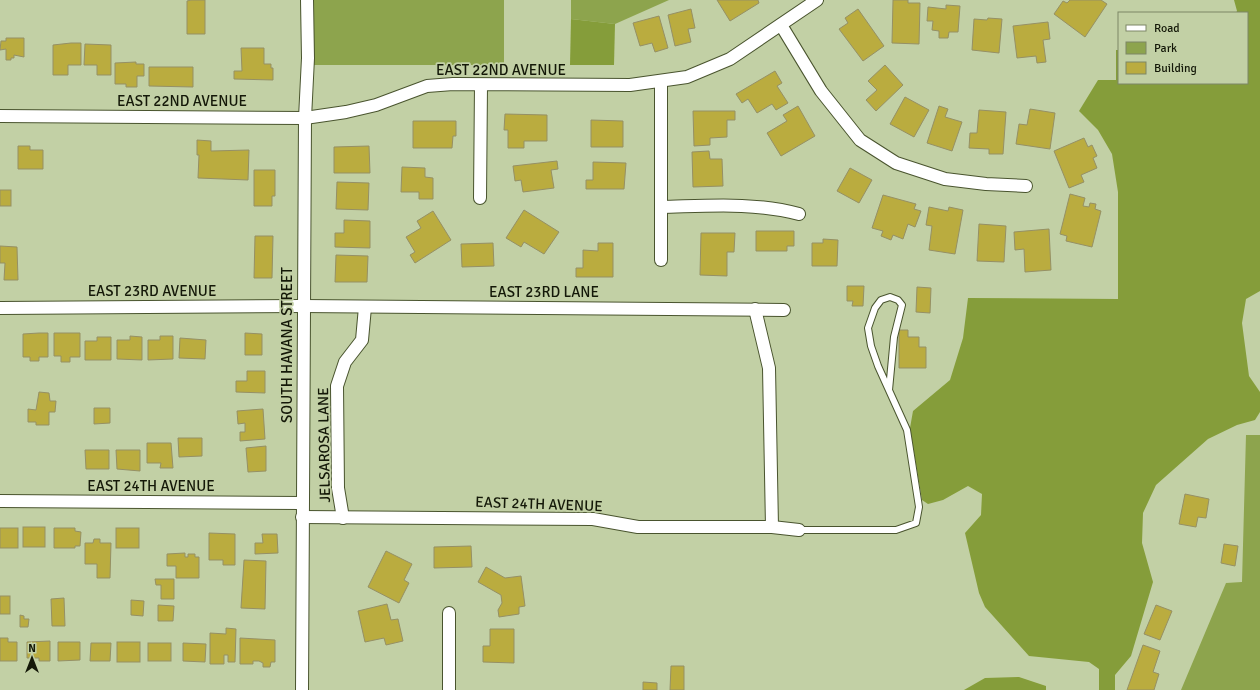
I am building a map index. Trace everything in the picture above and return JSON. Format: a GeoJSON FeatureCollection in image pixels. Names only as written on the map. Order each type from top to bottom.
{"type":"FeatureCollection","features":[{"type":"Feature","properties":{"kind":"street","name":"SOUTH HAVANA STREET"},"geometry":{"type":"LineString","coordinates":[[302,690],[303,306],[305,118],[308,58],[307,0]]}},
{"type":"Feature","properties":{"kind":"street","name":"EAST 22ND AVENUE"},"geometry":{"type":"LineString","coordinates":[[0,116],[305,118],[346,112],[376,105],[427,86],[630,85],[661,81],[687,77],[730,59],[817,0]]}},
{"type":"Feature","properties":{"kind":"street"},"geometry":{"type":"LineString","coordinates":[[781,25],[820,92],[860,140],[896,164],[945,179],[986,184],[1026,186]]}},
{"type":"Feature","properties":{"kind":"street"},"geometry":{"type":"LineString","coordinates":[[661,81],[661,260]]}},
{"type":"Feature","properties":{"kind":"street"},"geometry":{"type":"LineString","coordinates":[[480,198],[481,85]]}},
{"type":"Feature","properties":{"kind":"street"},"geometry":{"type":"LineString","coordinates":[[661,207],[752,206],[776,208],[799,214]]}},
{"type":"Feature","properties":{"kind":"street","name":"EAST 23RD LANE"},"geometry":{"type":"LineString","coordinates":[[303,306],[784,310]]}},
{"type":"Feature","properties":{"kind":"street","name":"EAST 23RD AVENUE"},"geometry":{"type":"LineString","coordinates":[[0,308],[303,306]]}},
{"type":"Feature","properties":{"kind":"street","name":"JELSAROSA LANE"},"geometry":{"type":"LineString","coordinates":[[343,518],[338,488],[336,386],[345,362],[362,340],[365,307]]}},
{"type":"Feature","properties":{"kind":"street"},"geometry":{"type":"LineString","coordinates":[[755,310],[769,368],[772,527]]}},
{"type":"Feature","properties":{"kind":"street","name":"EAST 24TH AVENUE"},"geometry":{"type":"LineString","coordinates":[[0,501],[302,503]]}},
{"type":"Feature","properties":{"kind":"street","name":"EAST 24TH AVENUE"},"geometry":{"type":"LineString","coordinates":[[302,517],[592,519],[638,527],[772,527],[799,530]]}},
{"type":"Feature","properties":{"kind":"street"},"geometry":{"type":"LineString","coordinates":[[449,613],[449,690]]}},
{"type":"Feature","properties":{"kind":"lane"},"geometry":{"type":"LineString","coordinates":[[799,530],[896,530],[916,522],[919,507],[912,451],[907,430],[889,390],[871,346],[868,328],[875,308],[881,300],[890,298],[898,300],[902,305],[894,337],[889,390]]}},
{"type":"Feature","properties":{"kind":"green space"},"geometry":{"type":"Polygon","coordinates":[[[313,0],[504,0],[504,65],[313,65],[313,0]]]}},
{"type":"Feature","properties":{"kind":"green space"},"geometry":{"type":"Polygon","coordinates":[[[571,0],[669,0],[615,24],[571,19],[571,0]]]}},
{"type":"Feature","properties":{"kind":"green space"},"geometry":{"type":"Polygon","coordinates":[[[1234,0],[1260,0],[1260,291],[1246,299],[1242,323],[1249,376],[1260,392],[1260,412],[1255,420],[1237,425],[1208,439],[1156,485],[1143,513],[1142,543],[1153,582],[1131,656],[1115,675],[1115,690],[1099,690],[1099,669],[1089,662],[1029,656],[985,607],[979,593],[965,533],[981,515],[982,494],[968,486],[943,500],[928,504],[922,500],[910,428],[913,411],[950,380],[963,338],[968,298],[1118,299],[1118,192],[1112,154],[1098,130],[1079,111],[1098,80],[1116,80],[1116,50],[1118,50],[1118,84],[1248,84],[1248,12],[1237,11],[1234,0]]]}},
{"type":"Feature","properties":{"kind":"green space"},"geometry":{"type":"Polygon","coordinates":[[[571,19],[615,24],[614,65],[570,65],[571,19]]]}},
{"type":"Feature","properties":{"kind":"green space"},"geometry":{"type":"Polygon","coordinates":[[[1246,435],[1260,435],[1260,690],[1181,690],[1226,583],[1242,582],[1246,435]]]}},
{"type":"Feature","properties":{"kind":"green space"},"geometry":{"type":"Polygon","coordinates":[[[1019,677],[1046,686],[1046,690],[964,690],[985,678],[1019,677]]]}},
{"type":"Feature","properties":{"kind":"building"},"geometry":{"type":"Polygon","coordinates":[[[205,0],[205,34],[187,34],[187,1],[205,0]]]}},
{"type":"Feature","properties":{"kind":"building"},"geometry":{"type":"Polygon","coordinates":[[[717,0],[758,0],[759,3],[730,21],[717,0]]]}},
{"type":"Feature","properties":{"kind":"building"},"geometry":{"type":"Polygon","coordinates":[[[893,0],[908,0],[908,3],[920,3],[919,44],[892,43],[893,0]]]}},
{"type":"Feature","properties":{"kind":"building"},"geometry":{"type":"Polygon","coordinates":[[[1070,0],[1101,0],[1107,4],[1085,37],[1054,14],[1063,1],[1067,3],[1070,0]]]}},
{"type":"Feature","properties":{"kind":"building"},"geometry":{"type":"Polygon","coordinates":[[[946,5],[960,6],[958,32],[949,32],[948,38],[939,38],[939,31],[932,30],[933,21],[927,21],[928,7],[946,9],[946,5]]]}},
{"type":"Feature","properties":{"kind":"building"},"geometry":{"type":"Polygon","coordinates":[[[691,9],[695,28],[688,29],[691,42],[675,46],[668,15],[691,9]]]}},
{"type":"Feature","properties":{"kind":"building"},"geometry":{"type":"Polygon","coordinates":[[[858,9],[884,46],[863,61],[839,29],[848,23],[845,18],[858,9]]]}},
{"type":"Feature","properties":{"kind":"building"},"geometry":{"type":"Polygon","coordinates":[[[659,16],[668,48],[655,52],[652,43],[640,46],[633,23],[659,16]]]}},
{"type":"Feature","properties":{"kind":"building"},"geometry":{"type":"Polygon","coordinates":[[[988,18],[1002,19],[999,53],[972,50],[974,19],[987,20],[988,18]]]}},
{"type":"Feature","properties":{"kind":"building"},"geometry":{"type":"Polygon","coordinates":[[[1048,22],[1050,39],[1043,40],[1046,62],[1037,63],[1036,56],[1017,58],[1013,26],[1048,22]]]}},
{"type":"Feature","properties":{"kind":"building"},"geometry":{"type":"Polygon","coordinates":[[[6,38],[24,38],[24,57],[14,55],[14,58],[11,58],[11,60],[6,60],[6,49],[0,50],[1,41],[6,41],[6,38]]]}},
{"type":"Feature","properties":{"kind":"building"},"geometry":{"type":"Polygon","coordinates":[[[81,43],[81,65],[68,65],[68,75],[53,75],[53,45],[81,43]]]}},
{"type":"Feature","properties":{"kind":"building"},"geometry":{"type":"Polygon","coordinates":[[[85,44],[111,45],[111,75],[97,75],[97,65],[84,65],[85,44]]]}},
{"type":"Feature","properties":{"kind":"building"},"geometry":{"type":"Polygon","coordinates":[[[241,48],[264,48],[264,64],[271,64],[271,68],[273,68],[273,80],[234,79],[234,71],[242,71],[241,48]]]}},
{"type":"Feature","properties":{"kind":"building"},"geometry":{"type":"Polygon","coordinates":[[[136,62],[136,64],[144,64],[144,76],[137,76],[137,87],[126,87],[126,84],[115,84],[115,63],[136,62]]]}},
{"type":"Feature","properties":{"kind":"building"},"geometry":{"type":"Polygon","coordinates":[[[885,65],[903,85],[876,111],[866,100],[877,90],[868,81],[885,65]]]}},
{"type":"Feature","properties":{"kind":"building"},"geometry":{"type":"Polygon","coordinates":[[[149,67],[193,67],[193,87],[149,86],[149,67]]]}},
{"type":"Feature","properties":{"kind":"building"},"geometry":{"type":"Polygon","coordinates":[[[775,71],[782,83],[777,86],[788,103],[776,110],[772,104],[757,113],[748,99],[742,103],[736,94],[775,71]]]}},
{"type":"Feature","properties":{"kind":"building"},"geometry":{"type":"Polygon","coordinates":[[[905,97],[929,110],[914,137],[890,124],[905,97]]]}},
{"type":"Feature","properties":{"kind":"building"},"geometry":{"type":"Polygon","coordinates":[[[798,106],[815,136],[781,156],[767,133],[787,121],[783,115],[798,106]]]}},
{"type":"Feature","properties":{"kind":"building"},"geometry":{"type":"Polygon","coordinates":[[[939,106],[948,109],[945,117],[962,122],[952,151],[927,143],[939,106]]]}},
{"type":"Feature","properties":{"kind":"building"},"geometry":{"type":"Polygon","coordinates":[[[1030,109],[1055,113],[1050,149],[1016,144],[1019,124],[1027,125],[1030,109]]]}},
{"type":"Feature","properties":{"kind":"building"},"geometry":{"type":"Polygon","coordinates":[[[979,110],[1006,112],[1003,154],[989,154],[989,149],[969,148],[970,133],[977,133],[979,110]]]}},
{"type":"Feature","properties":{"kind":"building"},"geometry":{"type":"Polygon","coordinates":[[[693,111],[735,111],[735,120],[727,120],[727,137],[710,138],[710,145],[694,146],[693,111]]]}},
{"type":"Feature","properties":{"kind":"building"},"geometry":{"type":"Polygon","coordinates":[[[505,114],[547,115],[547,141],[524,141],[524,148],[508,148],[508,130],[504,130],[505,114]]]}},
{"type":"Feature","properties":{"kind":"building"},"geometry":{"type":"Polygon","coordinates":[[[591,120],[623,121],[623,147],[591,147],[591,120]]]}},
{"type":"Feature","properties":{"kind":"building"},"geometry":{"type":"Polygon","coordinates":[[[413,121],[456,121],[456,136],[453,136],[452,148],[413,148],[413,121]]]}},
{"type":"Feature","properties":{"kind":"building"},"geometry":{"type":"Polygon","coordinates":[[[1084,138],[1088,147],[1092,145],[1097,156],[1093,158],[1097,168],[1081,175],[1084,182],[1069,188],[1054,151],[1084,138]]]}},
{"type":"Feature","properties":{"kind":"building"},"geometry":{"type":"Polygon","coordinates":[[[197,140],[211,141],[211,151],[249,150],[248,180],[198,178],[199,155],[197,155],[197,140]]]}},
{"type":"Feature","properties":{"kind":"building"},"geometry":{"type":"Polygon","coordinates":[[[18,146],[30,146],[30,150],[43,150],[43,169],[18,169],[18,146]]]}},
{"type":"Feature","properties":{"kind":"building"},"geometry":{"type":"Polygon","coordinates":[[[369,146],[370,173],[334,173],[334,147],[369,146]]]}},
{"type":"Feature","properties":{"kind":"building"},"geometry":{"type":"Polygon","coordinates":[[[709,151],[710,159],[722,159],[723,186],[693,187],[692,152],[709,151]]]}},
{"type":"Feature","properties":{"kind":"building"},"geometry":{"type":"Polygon","coordinates":[[[557,161],[558,169],[551,170],[554,188],[523,192],[521,180],[515,181],[513,166],[557,161]]]}},
{"type":"Feature","properties":{"kind":"building"},"geometry":{"type":"Polygon","coordinates":[[[593,162],[626,163],[624,189],[586,189],[586,180],[593,180],[593,162]]]}},
{"type":"Feature","properties":{"kind":"building"},"geometry":{"type":"Polygon","coordinates":[[[402,167],[425,168],[425,177],[433,178],[433,199],[419,199],[419,192],[401,192],[402,167]]]}},
{"type":"Feature","properties":{"kind":"building"},"geometry":{"type":"Polygon","coordinates":[[[850,168],[872,180],[859,203],[837,191],[850,168]]]}},
{"type":"Feature","properties":{"kind":"building"},"geometry":{"type":"Polygon","coordinates":[[[254,170],[275,170],[275,196],[272,196],[272,206],[254,206],[254,170]]]}},
{"type":"Feature","properties":{"kind":"building"},"geometry":{"type":"Polygon","coordinates":[[[337,182],[369,183],[368,210],[336,209],[337,182]]]}},
{"type":"Feature","properties":{"kind":"building"},"geometry":{"type":"Polygon","coordinates":[[[0,190],[11,190],[11,206],[0,206],[0,190]]]}},
{"type":"Feature","properties":{"kind":"building"},"geometry":{"type":"Polygon","coordinates":[[[1070,194],[1085,198],[1083,206],[1089,207],[1090,203],[1096,204],[1095,209],[1101,211],[1092,247],[1066,241],[1067,236],[1060,234],[1070,194]]]}},
{"type":"Feature","properties":{"kind":"building"},"geometry":{"type":"Polygon","coordinates":[[[883,195],[916,204],[914,209],[921,211],[915,227],[908,224],[903,239],[893,235],[891,240],[881,236],[883,231],[872,228],[883,195]]]}},
{"type":"Feature","properties":{"kind":"building"},"geometry":{"type":"Polygon","coordinates":[[[929,207],[948,211],[949,207],[963,210],[955,254],[929,250],[932,226],[926,225],[929,207]]]}},
{"type":"Feature","properties":{"kind":"building"},"geometry":{"type":"Polygon","coordinates":[[[524,210],[559,232],[544,254],[524,242],[521,247],[506,238],[524,210]]]}},
{"type":"Feature","properties":{"kind":"building"},"geometry":{"type":"Polygon","coordinates":[[[433,211],[451,240],[415,263],[410,255],[415,252],[406,237],[421,228],[417,221],[433,211]]]}},
{"type":"Feature","properties":{"kind":"building"},"geometry":{"type":"Polygon","coordinates":[[[344,220],[370,221],[370,248],[335,247],[335,233],[344,233],[344,220]]]}},
{"type":"Feature","properties":{"kind":"building"},"geometry":{"type":"Polygon","coordinates":[[[979,224],[1006,226],[1004,262],[977,261],[979,224]]]}},
{"type":"Feature","properties":{"kind":"building"},"geometry":{"type":"Polygon","coordinates":[[[1049,229],[1051,270],[1025,272],[1024,249],[1015,250],[1014,232],[1049,229]]]}},
{"type":"Feature","properties":{"kind":"building"},"geometry":{"type":"Polygon","coordinates":[[[756,231],[794,231],[794,246],[787,246],[787,251],[756,251],[756,231]]]}},
{"type":"Feature","properties":{"kind":"building"},"geometry":{"type":"Polygon","coordinates":[[[701,233],[735,233],[734,252],[727,252],[727,276],[700,275],[701,233]]]}},
{"type":"Feature","properties":{"kind":"building"},"geometry":{"type":"Polygon","coordinates":[[[255,236],[273,236],[272,278],[254,278],[255,236]]]}},
{"type":"Feature","properties":{"kind":"building"},"geometry":{"type":"Polygon","coordinates":[[[823,239],[838,240],[837,266],[812,266],[812,243],[823,243],[823,239]]]}},
{"type":"Feature","properties":{"kind":"building"},"geometry":{"type":"Polygon","coordinates":[[[493,243],[494,266],[462,267],[461,244],[493,243]]]}},
{"type":"Feature","properties":{"kind":"building"},"geometry":{"type":"Polygon","coordinates":[[[598,243],[613,243],[613,277],[576,277],[576,268],[583,268],[583,250],[598,251],[598,243]]]}},
{"type":"Feature","properties":{"kind":"building"},"geometry":{"type":"Polygon","coordinates":[[[0,246],[17,247],[18,280],[4,280],[5,263],[0,263],[0,246]]]}},
{"type":"Feature","properties":{"kind":"building"},"geometry":{"type":"Polygon","coordinates":[[[336,255],[368,256],[367,282],[335,282],[336,255]]]}},
{"type":"Feature","properties":{"kind":"building"},"geometry":{"type":"Polygon","coordinates":[[[847,286],[864,286],[863,306],[852,306],[853,301],[847,301],[847,286]]]}},
{"type":"Feature","properties":{"kind":"building"},"geometry":{"type":"Polygon","coordinates":[[[917,287],[931,288],[930,313],[916,312],[917,287]]]}},
{"type":"Feature","properties":{"kind":"building"},"geometry":{"type":"Polygon","coordinates":[[[899,330],[908,330],[908,337],[919,337],[919,347],[926,347],[926,368],[899,368],[899,330]]]}},
{"type":"Feature","properties":{"kind":"building"},"geometry":{"type":"Polygon","coordinates":[[[48,333],[48,357],[39,357],[39,361],[30,361],[30,357],[23,357],[23,334],[48,333]]]}},
{"type":"Feature","properties":{"kind":"building"},"geometry":{"type":"Polygon","coordinates":[[[54,333],[80,333],[80,357],[70,357],[70,362],[61,362],[61,356],[54,356],[54,333]]]}},
{"type":"Feature","properties":{"kind":"building"},"geometry":{"type":"Polygon","coordinates":[[[245,333],[262,334],[262,355],[245,355],[245,333]]]}},
{"type":"Feature","properties":{"kind":"building"},"geometry":{"type":"Polygon","coordinates":[[[130,336],[142,337],[142,360],[117,359],[117,340],[130,340],[130,336]]]}},
{"type":"Feature","properties":{"kind":"building"},"geometry":{"type":"Polygon","coordinates":[[[160,336],[173,336],[173,359],[148,360],[148,340],[160,340],[160,336]]]}},
{"type":"Feature","properties":{"kind":"building"},"geometry":{"type":"Polygon","coordinates":[[[97,337],[111,337],[111,360],[85,360],[85,341],[97,341],[97,337]]]}},
{"type":"Feature","properties":{"kind":"building"},"geometry":{"type":"Polygon","coordinates":[[[180,338],[206,340],[205,359],[179,358],[180,338]]]}},
{"type":"Feature","properties":{"kind":"building"},"geometry":{"type":"Polygon","coordinates":[[[247,371],[265,371],[265,393],[236,392],[236,381],[247,381],[247,371]]]}},
{"type":"Feature","properties":{"kind":"building"},"geometry":{"type":"Polygon","coordinates":[[[39,392],[49,393],[50,401],[56,401],[55,412],[49,412],[49,425],[36,425],[36,422],[28,422],[28,409],[36,410],[39,392]]]}},
{"type":"Feature","properties":{"kind":"building"},"geometry":{"type":"Polygon","coordinates":[[[94,408],[110,408],[110,423],[94,424],[94,408]]]}},
{"type":"Feature","properties":{"kind":"building"},"geometry":{"type":"Polygon","coordinates":[[[263,409],[265,439],[240,441],[240,432],[245,432],[245,423],[238,424],[237,411],[263,409]]]}},
{"type":"Feature","properties":{"kind":"building"},"geometry":{"type":"Polygon","coordinates":[[[178,438],[202,438],[202,456],[179,457],[178,438]]]}},
{"type":"Feature","properties":{"kind":"building"},"geometry":{"type":"Polygon","coordinates":[[[147,443],[171,443],[173,468],[160,468],[161,463],[147,463],[147,443]]]}},
{"type":"Feature","properties":{"kind":"building"},"geometry":{"type":"Polygon","coordinates":[[[266,446],[266,471],[248,472],[246,448],[266,446]]]}},
{"type":"Feature","properties":{"kind":"building"},"geometry":{"type":"Polygon","coordinates":[[[85,450],[109,450],[109,469],[86,469],[85,450]]]}},
{"type":"Feature","properties":{"kind":"building"},"geometry":{"type":"Polygon","coordinates":[[[116,450],[140,450],[140,471],[117,469],[116,450]]]}},
{"type":"Feature","properties":{"kind":"building"},"geometry":{"type":"Polygon","coordinates":[[[1185,494],[1209,499],[1206,518],[1198,517],[1196,527],[1179,524],[1185,494]]]}},
{"type":"Feature","properties":{"kind":"building"},"geometry":{"type":"Polygon","coordinates":[[[23,527],[45,527],[45,547],[23,547],[23,527]]]}},
{"type":"Feature","properties":{"kind":"building"},"geometry":{"type":"Polygon","coordinates":[[[0,528],[18,528],[18,548],[0,548],[0,528]]]}},
{"type":"Feature","properties":{"kind":"building"},"geometry":{"type":"Polygon","coordinates":[[[54,528],[75,528],[75,531],[81,532],[80,546],[75,546],[75,548],[54,548],[54,528]]]}},
{"type":"Feature","properties":{"kind":"building"},"geometry":{"type":"Polygon","coordinates":[[[116,528],[139,528],[139,548],[116,548],[116,528]]]}},
{"type":"Feature","properties":{"kind":"building"},"geometry":{"type":"Polygon","coordinates":[[[209,533],[235,534],[235,565],[223,565],[223,560],[209,560],[209,533]]]}},
{"type":"Feature","properties":{"kind":"building"},"geometry":{"type":"Polygon","coordinates":[[[262,534],[277,534],[278,553],[255,554],[255,543],[263,543],[262,534]]]}},
{"type":"Feature","properties":{"kind":"building"},"geometry":{"type":"Polygon","coordinates":[[[94,539],[100,539],[100,543],[111,543],[110,578],[97,578],[97,564],[85,564],[85,543],[93,543],[94,539]]]}},
{"type":"Feature","properties":{"kind":"building"},"geometry":{"type":"Polygon","coordinates":[[[1224,544],[1238,546],[1235,566],[1221,563],[1224,544]]]}},
{"type":"Feature","properties":{"kind":"building"},"geometry":{"type":"Polygon","coordinates":[[[471,546],[472,567],[434,568],[434,547],[471,546]]]}},
{"type":"Feature","properties":{"kind":"building"},"geometry":{"type":"Polygon","coordinates":[[[386,551],[412,564],[404,580],[409,583],[399,603],[368,587],[386,551]]]}},
{"type":"Feature","properties":{"kind":"building"},"geometry":{"type":"Polygon","coordinates":[[[185,553],[185,557],[188,557],[188,554],[195,554],[195,557],[199,557],[199,578],[176,578],[176,566],[167,566],[167,554],[185,553]]]}},
{"type":"Feature","properties":{"kind":"building"},"geometry":{"type":"Polygon","coordinates":[[[244,560],[266,561],[265,609],[241,608],[244,560]]]}},
{"type":"Feature","properties":{"kind":"building"},"geometry":{"type":"Polygon","coordinates":[[[486,567],[505,578],[521,576],[525,606],[519,607],[519,614],[499,617],[498,610],[502,603],[501,595],[478,582],[486,567]]]}},
{"type":"Feature","properties":{"kind":"building"},"geometry":{"type":"Polygon","coordinates":[[[155,579],[174,579],[174,599],[161,599],[161,585],[156,585],[155,579]]]}},
{"type":"Feature","properties":{"kind":"building"},"geometry":{"type":"Polygon","coordinates":[[[0,596],[10,596],[10,614],[0,614],[0,596]]]}},
{"type":"Feature","properties":{"kind":"building"},"geometry":{"type":"Polygon","coordinates":[[[64,598],[65,626],[52,626],[51,599],[64,598]]]}},
{"type":"Feature","properties":{"kind":"building"},"geometry":{"type":"Polygon","coordinates":[[[131,600],[144,601],[143,616],[131,615],[131,600]]]}},
{"type":"Feature","properties":{"kind":"building"},"geometry":{"type":"Polygon","coordinates":[[[387,604],[391,620],[398,619],[403,641],[386,645],[384,638],[365,642],[358,611],[387,604]]]}},
{"type":"Feature","properties":{"kind":"building"},"geometry":{"type":"Polygon","coordinates":[[[158,605],[174,606],[173,621],[158,621],[158,605]]]}},
{"type":"Feature","properties":{"kind":"building"},"geometry":{"type":"Polygon","coordinates":[[[1156,605],[1172,611],[1160,640],[1144,634],[1156,605]]]}},
{"type":"Feature","properties":{"kind":"building"},"geometry":{"type":"Polygon","coordinates":[[[20,615],[24,616],[24,619],[29,619],[28,627],[20,627],[20,615]]]}},
{"type":"Feature","properties":{"kind":"building"},"geometry":{"type":"Polygon","coordinates":[[[226,628],[236,629],[235,662],[228,662],[228,655],[224,655],[224,664],[210,664],[210,633],[226,634],[226,628]]]}},
{"type":"Feature","properties":{"kind":"building"},"geometry":{"type":"Polygon","coordinates":[[[490,629],[514,629],[514,663],[483,662],[483,646],[490,646],[490,629]]]}},
{"type":"Feature","properties":{"kind":"building"},"geometry":{"type":"Polygon","coordinates":[[[0,638],[8,638],[8,642],[17,642],[17,661],[0,661],[0,638]]]}},
{"type":"Feature","properties":{"kind":"building"},"geometry":{"type":"Polygon","coordinates":[[[240,638],[275,640],[275,662],[271,662],[270,667],[263,667],[263,663],[259,661],[253,661],[253,664],[240,664],[240,638]]]}},
{"type":"Feature","properties":{"kind":"building"},"geometry":{"type":"Polygon","coordinates":[[[50,641],[50,661],[39,661],[39,658],[27,658],[27,642],[50,641]]]}},
{"type":"Feature","properties":{"kind":"building"},"geometry":{"type":"Polygon","coordinates":[[[58,642],[80,642],[80,660],[58,661],[58,642]]]}},
{"type":"Feature","properties":{"kind":"building"},"geometry":{"type":"Polygon","coordinates":[[[117,642],[140,642],[140,662],[117,662],[117,642]]]}},
{"type":"Feature","properties":{"kind":"building"},"geometry":{"type":"Polygon","coordinates":[[[91,643],[111,643],[110,661],[90,661],[91,643]]]}},
{"type":"Feature","properties":{"kind":"building"},"geometry":{"type":"Polygon","coordinates":[[[148,643],[171,643],[171,661],[148,661],[148,643]]]}},
{"type":"Feature","properties":{"kind":"building"},"geometry":{"type":"Polygon","coordinates":[[[183,643],[206,644],[205,662],[183,661],[183,643]]]}},
{"type":"Feature","properties":{"kind":"building"},"geometry":{"type":"Polygon","coordinates":[[[1143,645],[1160,651],[1153,672],[1159,674],[1154,690],[1127,690],[1143,645]]]}},
{"type":"Feature","properties":{"kind":"building"},"geometry":{"type":"Polygon","coordinates":[[[671,666],[684,666],[684,690],[670,690],[671,666]]]}},
{"type":"Feature","properties":{"kind":"building"},"geometry":{"type":"Polygon","coordinates":[[[643,682],[657,683],[657,690],[643,690],[643,682]]]}}]}
